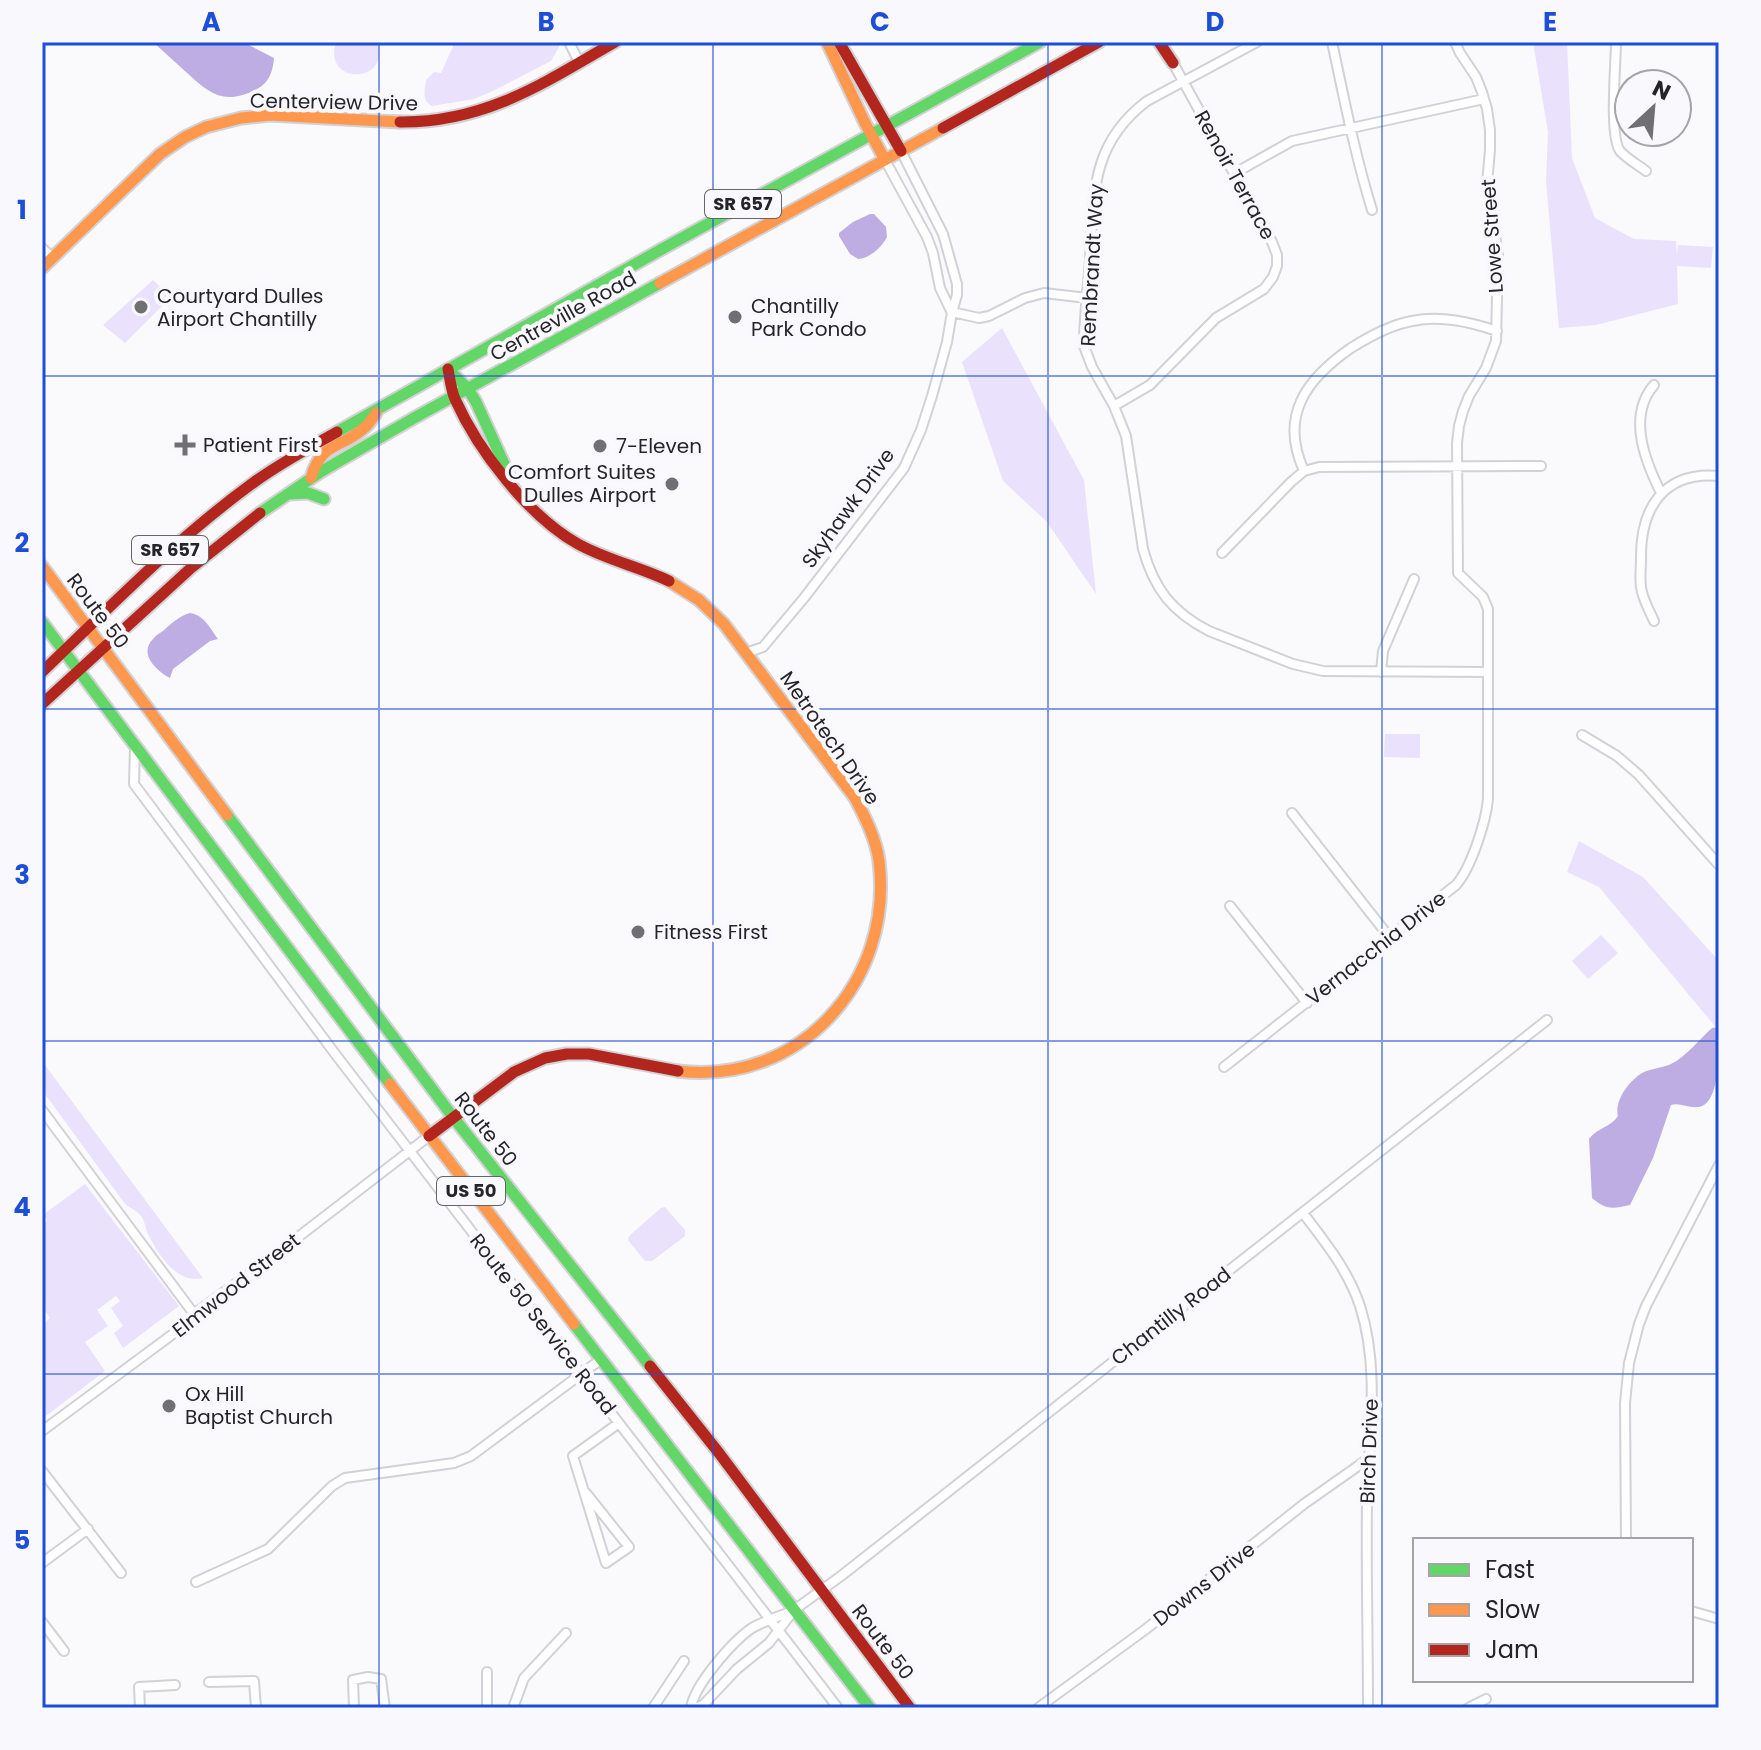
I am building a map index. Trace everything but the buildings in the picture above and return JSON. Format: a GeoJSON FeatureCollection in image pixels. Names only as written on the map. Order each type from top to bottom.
{"type":"FeatureCollection","features":[{"type":"Feature","properties":{"kind":"main road","name":"Centerview Drive"},"geometry":{"type":"LineString","coordinates":[[42,268],[160,154],[210,125],[264,115],[404,122],[457,118],[496,106],[615,42]]}},
{"type":"Feature","properties":{"kind":"main road"},"geometry":{"type":"LineString","coordinates":[[827,42],[885,160]]}},
{"type":"Feature","properties":{"kind":"main road","name":"Skyhawk Drive"},"geometry":{"type":"LineString","coordinates":[[839,42],[901,151]]}},
{"type":"Feature","properties":{"kind":"main road","name":"Centreville Road"},"geometry":{"type":"LineString","coordinates":[[64,651],[168,552],[232,497],[287,460],[1040,42]]}},
{"type":"Feature","properties":{"kind":"main road","name":"Centreville Road"},"geometry":{"type":"LineString","coordinates":[[79,671],[191,568],[311,478],[1099,42]]}},
{"type":"Feature","properties":{"kind":"main road"},"geometry":{"type":"LineString","coordinates":[[1159,42],[1173,63]]}},
{"type":"Feature","properties":{"kind":"main road"},"geometry":{"type":"LineString","coordinates":[[1166,42],[1173,63]]}},
{"type":"Feature","properties":{"kind":"main road","name":"Metrotech Drive"},"geometry":{"type":"LineString","coordinates":[[448,369],[468,389],[515,487]]}},
{"type":"Feature","properties":{"kind":"main road","name":"Metrotech Drive"},"geometry":{"type":"LineString","coordinates":[[429,1136],[510,1075],[546,1057],[599,1054],[661,1070],[688,1073],[716,1073],[758,1065],[772,1059],[809,1037],[850,994],[865,968],[879,923],[881,876],[875,844],[863,813],[846,784],[716,615],[690,593],[660,576],[607,558],[579,544],[536,512],[488,455],[454,397],[448,369]]}},
{"type":"Feature","properties":{"kind":"main road"},"geometry":{"type":"LineString","coordinates":[[311,478],[318,457],[365,428],[381,407]]}},
{"type":"Feature","properties":{"kind":"main road"},"geometry":{"type":"LineString","coordinates":[[285,495],[308,493],[324,499]]}},
{"type":"Feature","properties":{"kind":"main road","name":"Route 50"},"geometry":{"type":"LineString","coordinates":[[42,566],[453,1117],[701,1430],[910,1708]]}},
{"type":"Feature","properties":{"kind":"main road","name":"US 50"},"geometry":{"type":"LineString","coordinates":[[42,622],[429,1136],[870,1708]]}},
{"type":"Feature","properties":{"kind":"main road","name":"SR 657"},"geometry":{"type":"LineString","coordinates":[[42,672],[64,651]]}},
{"type":"Feature","properties":{"kind":"main road","name":"SR 657"},"geometry":{"type":"LineString","coordinates":[[42,704],[79,671]]}},
{"type":"Feature","properties":{"kind":"street"},"geometry":{"type":"LineString","coordinates":[[569,42],[579,62]]}},
{"type":"Feature","properties":{"kind":"street","name":"Rembrandt Way"},"geometry":{"type":"LineString","coordinates":[[1257,42],[1133,111],[1114,134],[1102,158],[1095,191],[1084,346],[1126,436],[1143,549],[1154,580],[1170,603],[1193,623],[1308,669],[1488,672]]}},
{"type":"Feature","properties":{"kind":"street"},"geometry":{"type":"LineString","coordinates":[[1332,42],[1372,210]]}},
{"type":"Feature","properties":{"kind":"street","name":"Lowe Street"},"geometry":{"type":"LineString","coordinates":[[1455,42],[1476,77],[1484,99],[1490,130],[1487,184],[1498,254],[1497,331],[1492,354],[1463,411],[1457,443],[1458,573]]}},
{"type":"Feature","properties":{"kind":"street"},"geometry":{"type":"LineString","coordinates":[[1616,42],[1616,139],[1621,151],[1646,171]]}},
{"type":"Feature","properties":{"kind":"street","name":"Renoir Terrace"},"geometry":{"type":"LineString","coordinates":[[1114,406],[1150,385],[1209,324],[1264,289],[1273,277],[1278,261],[1275,248],[1173,63]]}},
{"type":"Feature","properties":{"kind":"street"},"geometry":{"type":"LineString","coordinates":[[1235,173],[1292,141],[1484,99]]}},
{"type":"Feature","properties":{"kind":"street","name":"Skyhawk Drive"},"geometry":{"type":"LineString","coordinates":[[746,653],[763,647],[904,468],[932,396],[957,295],[954,269],[943,234],[901,151]]}},
{"type":"Feature","properties":{"kind":"street"},"geometry":{"type":"LineString","coordinates":[[885,160],[927,237],[940,288],[952,312],[979,318],[989,316],[1025,298],[1044,293],[1087,298]]}},
{"type":"Feature","properties":{"kind":"street"},"geometry":{"type":"LineString","coordinates":[[42,248],[53,258]]}},
{"type":"Feature","properties":{"kind":"street"},"geometry":{"type":"LineString","coordinates":[[1304,471],[1295,445],[1296,414],[1308,387],[1339,357],[1375,334],[1430,318],[1480,325],[1497,331]]}},
{"type":"Feature","properties":{"kind":"street"},"geometry":{"type":"LineString","coordinates":[[1654,385],[1643,401],[1641,436],[1649,469],[1661,493]]}},
{"type":"Feature","properties":{"kind":"street"},"geometry":{"type":"LineString","coordinates":[[1222,553],[1304,471],[1336,465],[1541,466]]}},
{"type":"Feature","properties":{"kind":"street"},"geometry":{"type":"LineString","coordinates":[[1654,621],[1641,590],[1641,543],[1646,519],[1661,493],[1678,481],[1719,476]]}},
{"type":"Feature","properties":{"kind":"street","name":"Vernacchia Drive"},"geometry":{"type":"LineString","coordinates":[[1224,1067],[1461,880],[1486,819],[1489,787],[1488,609],[1483,597],[1458,573]]}},
{"type":"Feature","properties":{"kind":"street"},"geometry":{"type":"LineString","coordinates":[[1381,672],[1383,651],[1414,579]]}},
{"type":"Feature","properties":{"kind":"street"},"geometry":{"type":"LineString","coordinates":[[1582,735],[1617,756],[1639,775],[1719,865]]}},
{"type":"Feature","properties":{"kind":"street","name":"Route 50 Service Road"},"geometry":{"type":"LineString","coordinates":[[135,744],[134,784],[327,1044],[838,1708]]}},
{"type":"Feature","properties":{"kind":"street"},"geometry":{"type":"LineString","coordinates":[[1292,813],[1390,938]]}},
{"type":"Feature","properties":{"kind":"street"},"geometry":{"type":"LineString","coordinates":[[1230,906],[1307,1003]]}},
{"type":"Feature","properties":{"kind":"street","name":"Chantilly Road"},"geometry":{"type":"LineString","coordinates":[[794,1610],[769,1643],[737,1669],[703,1705],[693,1708],[692,1699],[717,1662],[753,1628],[794,1610],[822,1590],[1547,1020]]}},
{"type":"Feature","properties":{"kind":"street"},"geometry":{"type":"LineString","coordinates":[[42,1110],[194,1314]]}},
{"type":"Feature","properties":{"kind":"street","name":"Elmwood Street"},"geometry":{"type":"LineString","coordinates":[[42,1431],[429,1136]]}},
{"type":"Feature","properties":{"kind":"street"},"geometry":{"type":"LineString","coordinates":[[1626,1538],[1625,1403],[1633,1343],[1646,1306],[1718,1168]]}},
{"type":"Feature","properties":{"kind":"street","name":"Birch Drive"},"geometry":{"type":"LineString","coordinates":[[1303,1213],[1334,1253],[1359,1305],[1372,1381],[1368,1459],[1368,1708]]}},
{"type":"Feature","properties":{"kind":"street"},"geometry":{"type":"LineString","coordinates":[[196,1582],[268,1549],[332,1486],[345,1478],[454,1463],[471,1456],[600,1360]]}},
{"type":"Feature","properties":{"kind":"street"},"geometry":{"type":"LineString","coordinates":[[586,1493],[629,1547],[606,1563],[573,1456],[619,1423]]}},
{"type":"Feature","properties":{"kind":"street","name":"Downs Drive"},"geometry":{"type":"LineString","coordinates":[[1038,1708],[1146,1629],[1304,1504],[1368,1459]]}},
{"type":"Feature","properties":{"kind":"street"},"geometry":{"type":"LineString","coordinates":[[42,1471],[121,1573]]}},
{"type":"Feature","properties":{"kind":"street"},"geometry":{"type":"LineString","coordinates":[[42,1563],[88,1529]]}},
{"type":"Feature","properties":{"kind":"street"},"geometry":{"type":"LineString","coordinates":[[1693,1612],[1719,1619]]}},
{"type":"Feature","properties":{"kind":"street"},"geometry":{"type":"LineString","coordinates":[[42,1622],[64,1651]]}},
{"type":"Feature","properties":{"kind":"street"},"geometry":{"type":"LineString","coordinates":[[513,1708],[524,1678],[566,1633]]}},
{"type":"Feature","properties":{"kind":"street"},"geometry":{"type":"LineString","coordinates":[[667,1708],[656,1705],[684,1661]]}},
{"type":"Feature","properties":{"kind":"street"},"geometry":{"type":"LineString","coordinates":[[487,1672],[487,1708]]}},
{"type":"Feature","properties":{"kind":"street"},"geometry":{"type":"LineString","coordinates":[[354,1708],[353,1680],[368,1677],[381,1679],[385,1708]]}},
{"type":"Feature","properties":{"kind":"street"},"geometry":{"type":"LineString","coordinates":[[209,1682],[254,1681],[256,1708]]}},
{"type":"Feature","properties":{"kind":"street"},"geometry":{"type":"LineString","coordinates":[[140,1708],[139,1687],[175,1685]]}},
{"type":"Feature","properties":{"kind":"street"},"geometry":{"type":"LineString","coordinates":[[1468,1708],[1486,1699]]}},
{"type":"Feature","properties":{"kind":"shaded area"},"geometry":{"type":"Polygon","coordinates":[[[153,42],[243,42],[274,58],[273,67],[261,86],[245,94],[226,97],[210,92],[153,42]]]}},
{"type":"Feature","properties":{"kind":"shaded area"},"geometry":{"type":"Polygon","coordinates":[[[336,42],[377,42],[379,56],[375,66],[367,72],[347,72],[339,66],[334,56],[336,42]]]}},
{"type":"Feature","properties":{"kind":"shaded area"},"geometry":{"type":"Polygon","coordinates":[[[455,42],[558,42],[559,47],[551,61],[493,91],[474,99],[432,106],[425,98],[426,80],[434,72],[441,73],[455,42]]]}},
{"type":"Feature","properties":{"kind":"shaded area"},"geometry":{"type":"Polygon","coordinates":[[[1533,42],[1567,42],[1572,158],[1595,218],[1634,239],[1676,241],[1677,256],[1678,245],[1713,247],[1711,268],[1677,266],[1678,304],[1596,325],[1559,328],[1546,181],[1548,132],[1533,42]]]}},
{"type":"Feature","properties":{"kind":"shaded area"},"geometry":{"type":"Polygon","coordinates":[[[874,214],[886,227],[887,237],[875,252],[858,259],[850,254],[839,233],[874,214]]]}},
{"type":"Feature","properties":{"kind":"shaded area"},"geometry":{"type":"Polygon","coordinates":[[[153,280],[171,297],[125,343],[103,325],[153,280]]]}},
{"type":"Feature","properties":{"kind":"shaded area"},"geometry":{"type":"Polygon","coordinates":[[[1002,328],[1084,480],[1096,594],[1047,522],[1003,481],[962,362],[1002,328]]]}},
{"type":"Feature","properties":{"kind":"shaded area"},"geometry":{"type":"Polygon","coordinates":[[[190,613],[203,619],[218,639],[210,641],[173,669],[170,678],[151,662],[149,645],[155,636],[190,613]]]}},
{"type":"Feature","properties":{"kind":"shaded area"},"geometry":{"type":"Polygon","coordinates":[[[1385,734],[1420,734],[1420,758],[1384,757],[1385,734]]]}},
{"type":"Feature","properties":{"kind":"shaded area"},"geometry":{"type":"Polygon","coordinates":[[[1579,841],[1643,877],[1719,961],[1719,1031],[1599,887],[1567,872],[1579,841]]]}},
{"type":"Feature","properties":{"kind":"shaded area"},"geometry":{"type":"Polygon","coordinates":[[[1601,935],[1618,953],[1588,979],[1572,961],[1601,935]]]}},
{"type":"Feature","properties":{"kind":"shaded area"},"geometry":{"type":"Polygon","coordinates":[[[1719,1027],[1718,1070],[1708,1101],[1698,1107],[1671,1105],[1653,1158],[1630,1205],[1610,1208],[1601,1205],[1592,1198],[1589,1139],[1618,1116],[1620,1098],[1637,1077],[1673,1063],[1712,1028],[1719,1027]]]}},
{"type":"Feature","properties":{"kind":"shaded area"},"geometry":{"type":"Polygon","coordinates":[[[42,1061],[203,1278],[185,1277],[163,1259],[141,1216],[126,1205],[42,1090],[42,1061]]]}},
{"type":"Feature","properties":{"kind":"shaded area"},"geometry":{"type":"Polygon","coordinates":[[[85,1184],[179,1306],[123,1348],[114,1333],[123,1326],[111,1308],[120,1301],[116,1296],[97,1310],[108,1326],[85,1342],[105,1371],[42,1419],[42,1325],[50,1318],[42,1307],[42,1225],[47,1221],[44,1214],[85,1184]]]}},
{"type":"Feature","properties":{"kind":"shaded area"},"geometry":{"type":"Polygon","coordinates":[[[665,1207],[685,1230],[685,1236],[652,1261],[645,1261],[628,1240],[629,1236],[665,1207]]]}},
{"type":"Feature","properties":{"kind":"traffic: fast"},"geometry":{"type":"LineString","coordinates":[[337,432],[1040,42]]}},
{"type":"Feature","properties":{"kind":"traffic: fast"},"geometry":{"type":"LineString","coordinates":[[260,513],[322,471],[414,418],[660,283]]}},
{"type":"Feature","properties":{"kind":"traffic: fast"},"geometry":{"type":"LineString","coordinates":[[449,370],[476,402],[509,475]]}},
{"type":"Feature","properties":{"kind":"traffic: fast"},"geometry":{"type":"LineString","coordinates":[[289,494],[308,493],[324,499]]}},
{"type":"Feature","properties":{"kind":"traffic: fast"},"geometry":{"type":"LineString","coordinates":[[42,622],[390,1084]]}},
{"type":"Feature","properties":{"kind":"traffic: fast"},"geometry":{"type":"LineString","coordinates":[[227,815],[453,1117],[650,1366]]}},
{"type":"Feature","properties":{"kind":"traffic: fast"},"geometry":{"type":"LineString","coordinates":[[574,1324],[870,1708]]}},
{"type":"Feature","properties":{"kind":"traffic: slow"},"geometry":{"type":"LineString","coordinates":[[827,42],[885,160]]}},
{"type":"Feature","properties":{"kind":"traffic: slow"},"geometry":{"type":"LineString","coordinates":[[42,268],[160,154],[206,127],[270,115],[400,122]]}},
{"type":"Feature","properties":{"kind":"traffic: slow"},"geometry":{"type":"LineString","coordinates":[[660,283],[943,128]]}},
{"type":"Feature","properties":{"kind":"traffic: slow"},"geometry":{"type":"LineString","coordinates":[[311,478],[320,458],[365,427],[376,413]]}},
{"type":"Feature","properties":{"kind":"traffic: slow"},"geometry":{"type":"LineString","coordinates":[[42,566],[227,815]]}},
{"type":"Feature","properties":{"kind":"traffic: slow"},"geometry":{"type":"LineString","coordinates":[[669,581],[699,600],[724,624],[855,798],[878,853],[880,905],[871,947],[854,984],[830,1017],[799,1043],[763,1061],[722,1071],[678,1071]]}},
{"type":"Feature","properties":{"kind":"traffic: slow"},"geometry":{"type":"LineString","coordinates":[[390,1084],[574,1324]]}},
{"type":"Feature","properties":{"kind":"traffic: jam"},"geometry":{"type":"LineString","coordinates":[[400,122],[431,121],[487,108],[538,86],[615,42]]}},
{"type":"Feature","properties":{"kind":"traffic: jam"},"geometry":{"type":"LineString","coordinates":[[839,42],[901,151]]}},
{"type":"Feature","properties":{"kind":"traffic: jam"},"geometry":{"type":"LineString","coordinates":[[943,128],[1099,42]]}},
{"type":"Feature","properties":{"kind":"traffic: jam"},"geometry":{"type":"LineString","coordinates":[[1159,42],[1173,63]]}},
{"type":"Feature","properties":{"kind":"traffic: jam"},"geometry":{"type":"LineString","coordinates":[[448,369],[455,399],[477,439],[506,480],[541,517],[589,550],[669,581]]}},
{"type":"Feature","properties":{"kind":"traffic: jam"},"geometry":{"type":"LineString","coordinates":[[42,672],[197,527],[273,469],[337,432]]}},
{"type":"Feature","properties":{"kind":"traffic: jam"},"geometry":{"type":"LineString","coordinates":[[42,704],[191,568],[260,513]]}},
{"type":"Feature","properties":{"kind":"traffic: jam"},"geometry":{"type":"LineString","coordinates":[[429,1136],[514,1072],[545,1058],[589,1054],[678,1071]]}},
{"type":"Feature","properties":{"kind":"traffic: jam"},"geometry":{"type":"LineString","coordinates":[[650,1366],[910,1708]]}},
{"type":"Feature","properties":{"kind":"place","name":"Courtyard Dulles Airport Chantilly"},"geometry":{"type":"Point","coordinates":[141,307]}},
{"type":"Feature","properties":{"kind":"place","name":"Chantilly Park Condo"},"geometry":{"type":"Point","coordinates":[735,317]}},
{"type":"Feature","properties":{"kind":"place","name":"Patient First"},"geometry":{"type":"Point","coordinates":[185,445]}},
{"type":"Feature","properties":{"kind":"place","name":"7-Eleven"},"geometry":{"type":"Point","coordinates":[600,446]}},
{"type":"Feature","properties":{"kind":"place","name":"Comfort Suites Dulles Airport"},"geometry":{"type":"Point","coordinates":[672,484]}},
{"type":"Feature","properties":{"kind":"place","name":"Fitness First"},"geometry":{"type":"Point","coordinates":[638,932]}},
{"type":"Feature","properties":{"kind":"place","name":"Ox Hill Baptist Church"},"geometry":{"type":"Point","coordinates":[169,1406]}}]}
